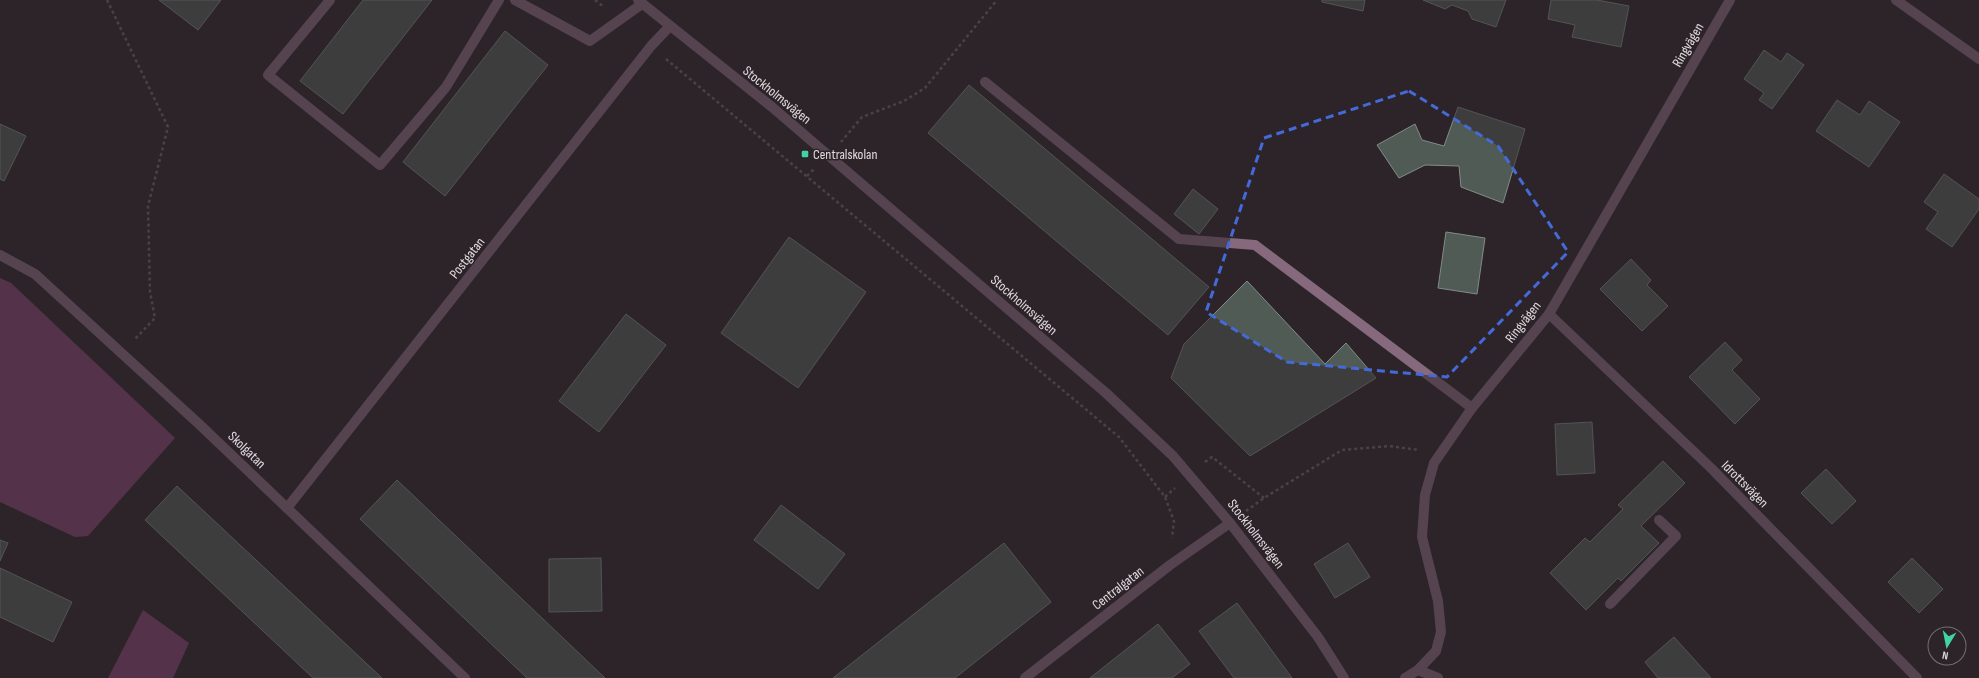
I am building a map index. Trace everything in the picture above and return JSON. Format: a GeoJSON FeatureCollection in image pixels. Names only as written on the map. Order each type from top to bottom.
{"type":"FeatureCollection","features":[{"type":"Feature","properties":{"kind":"street"},"geometry":{"type":"LineString","coordinates":[[330,0],[268,75],[380,165],[446,87],[499,0]]}},
{"type":"Feature","properties":{"kind":"street"},"geometry":{"type":"LineString","coordinates":[[515,0],[590,41],[619,20],[640,2]]}},
{"type":"Feature","properties":{"kind":"street","name":"Ringvägen"},"geometry":{"type":"LineString","coordinates":[[1405,678],[1418,670],[1436,651],[1441,632],[1438,601],[1422,537],[1425,495],[1434,463],[1472,408],[1549,314],[1730,0]]}},
{"type":"Feature","properties":{"kind":"street"},"geometry":{"type":"LineString","coordinates":[[1896,0],[1979,59]]}},
{"type":"Feature","properties":{"kind":"street","name":"Stockholmsvägen"},"geometry":{"type":"LineString","coordinates":[[640,2],[829,156],[1106,393],[1173,456],[1230,523],[1318,637],[1344,678]]}},
{"type":"Feature","properties":{"kind":"street","name":"Postgatan"},"geometry":{"type":"LineString","coordinates":[[287,508],[651,46],[670,26]]}},
{"type":"Feature","properties":{"kind":"street"},"geometry":{"type":"LineString","coordinates":[[985,82],[1178,239],[1255,245],[1472,408]]}},
{"type":"Feature","properties":{"kind":"street","name":"Skolgatan"},"geometry":{"type":"LineString","coordinates":[[0,255],[35,274],[122,353],[465,678]]}},
{"type":"Feature","properties":{"kind":"street","name":"Idrottsvägen"},"geometry":{"type":"LineString","coordinates":[[1549,314],[1710,468],[1917,678]]}},
{"type":"Feature","properties":{"kind":"street"},"geometry":{"type":"LineString","coordinates":[[1610,604],[1676,536],[1659,520]]}},
{"type":"Feature","properties":{"kind":"street","name":"Centralgatan"},"geometry":{"type":"LineString","coordinates":[[1025,678],[1170,565],[1230,523]]}},
{"type":"Feature","properties":{"kind":"street"},"geometry":{"type":"LineString","coordinates":[[1418,670],[1438,678]]}},
{"type":"Feature","properties":{"kind":"path"},"geometry":{"type":"LineString","coordinates":[[107,0],[168,127],[148,206],[150,292],[155,318],[122,353]]}},
{"type":"Feature","properties":{"kind":"path"},"geometry":{"type":"LineString","coordinates":[[595,0],[619,20]]}},
{"type":"Feature","properties":{"kind":"path"},"geometry":{"type":"LineString","coordinates":[[807,176],[829,156],[862,117],[904,101],[926,88],[997,0]]}},
{"type":"Feature","properties":{"kind":"path"},"geometry":{"type":"LineString","coordinates":[[651,46],[1119,436],[1165,497],[1174,521],[1170,565]]}},
{"type":"Feature","properties":{"kind":"path"},"geometry":{"type":"LineString","coordinates":[[1264,498],[1342,450],[1389,446],[1441,453]]}},
{"type":"Feature","properties":{"kind":"highlighted area"},"geometry":{"type":"Polygon","coordinates":[[[1409,91],[1498,146],[1568,252],[1447,377],[1287,362],[1206,312],[1264,138],[1409,91]]]}},
{"type":"Feature","properties":{"kind":"shaded area"},"geometry":{"type":"Polygon","coordinates":[[[0,278],[11,283],[175,438],[88,536],[75,537],[0,502],[0,278]]]}},
{"type":"Feature","properties":{"kind":"shaded area"},"geometry":{"type":"Polygon","coordinates":[[[143,610],[189,643],[173,678],[108,678],[143,610]]]}},
{"type":"Feature","properties":{"kind":"building"},"geometry":{"type":"Polygon","coordinates":[[[159,0],[221,0],[198,30],[159,0]]]}},
{"type":"Feature","properties":{"kind":"building"},"geometry":{"type":"Polygon","coordinates":[[[363,0],[432,0],[343,114],[300,81],[363,0]]]}},
{"type":"Feature","properties":{"kind":"building"},"geometry":{"type":"Polygon","coordinates":[[[1322,0],[1365,0],[1363,11],[1322,2],[1322,0]]]}},
{"type":"Feature","properties":{"kind":"building"},"geometry":{"type":"Polygon","coordinates":[[[1423,0],[1506,0],[1496,27],[1472,19],[1468,11],[1452,5],[1445,9],[1423,0]]]}},
{"type":"Feature","properties":{"kind":"building"},"geometry":{"type":"Polygon","coordinates":[[[1551,0],[1597,0],[1629,6],[1621,47],[1572,37],[1575,25],[1548,19],[1551,0]]]}},
{"type":"Feature","properties":{"kind":"building"},"geometry":{"type":"Polygon","coordinates":[[[505,31],[548,65],[445,196],[403,162],[505,31]]]}},
{"type":"Feature","properties":{"kind":"building"},"geometry":{"type":"Polygon","coordinates":[[[1764,50],[1781,62],[1787,53],[1804,65],[1772,109],[1759,100],[1764,93],[1744,79],[1764,50]]]}},
{"type":"Feature","properties":{"kind":"building"},"geometry":{"type":"Polygon","coordinates":[[[969,85],[1209,287],[1168,335],[928,133],[969,85]]]}},
{"type":"Feature","properties":{"kind":"building"},"geometry":{"type":"Polygon","coordinates":[[[1837,100],[1860,115],[1869,101],[1900,122],[1869,167],[1816,131],[1837,100]]]}},
{"type":"Feature","properties":{"kind":"building"},"geometry":{"type":"Polygon","coordinates":[[[1458,107],[1525,129],[1503,203],[1461,187],[1459,166],[1425,165],[1399,178],[1377,145],[1415,124],[1422,140],[1444,146],[1458,107]]]}},
{"type":"Feature","properties":{"kind":"building"},"geometry":{"type":"Polygon","coordinates":[[[0,124],[26,136],[4,181],[0,179],[0,124]]]}},
{"type":"Feature","properties":{"kind":"building"},"geometry":{"type":"Polygon","coordinates":[[[1944,174],[1979,199],[1979,209],[1952,247],[1926,229],[1938,212],[1924,202],[1944,174]]]}},
{"type":"Feature","properties":{"kind":"building"},"geometry":{"type":"Polygon","coordinates":[[[1193,189],[1218,209],[1199,234],[1174,214],[1193,189]]]}},
{"type":"Feature","properties":{"kind":"building"},"geometry":{"type":"Polygon","coordinates":[[[1446,232],[1485,238],[1477,294],[1438,288],[1446,232]]]}},
{"type":"Feature","properties":{"kind":"building"},"geometry":{"type":"Polygon","coordinates":[[[789,237],[866,292],[798,388],[721,333],[789,237]]]}},
{"type":"Feature","properties":{"kind":"building"},"geometry":{"type":"Polygon","coordinates":[[[1631,259],[1651,280],[1647,285],[1668,306],[1642,331],[1600,289],[1631,259]]]}},
{"type":"Feature","properties":{"kind":"building"},"geometry":{"type":"Polygon","coordinates":[[[1247,281],[1325,364],[1346,343],[1376,378],[1250,456],[1171,378],[1184,344],[1247,281]]]}},
{"type":"Feature","properties":{"kind":"building"},"geometry":{"type":"Polygon","coordinates":[[[626,314],[666,345],[599,432],[559,401],[626,314]]]}},
{"type":"Feature","properties":{"kind":"building"},"geometry":{"type":"Polygon","coordinates":[[[1725,342],[1742,360],[1732,370],[1760,399],[1735,424],[1689,377],[1725,342]]]}},
{"type":"Feature","properties":{"kind":"building"},"geometry":{"type":"Polygon","coordinates":[[[1592,422],[1595,473],[1557,475],[1555,424],[1592,422]]]}},
{"type":"Feature","properties":{"kind":"building"},"geometry":{"type":"Polygon","coordinates":[[[1663,461],[1685,483],[1641,526],[1659,543],[1621,581],[1618,578],[1586,610],[1550,573],[1585,538],[1590,542],[1623,509],[1618,505],[1663,461]]]}},
{"type":"Feature","properties":{"kind":"building"},"geometry":{"type":"Polygon","coordinates":[[[1826,469],[1856,501],[1832,524],[1801,493],[1826,469]]]}},
{"type":"Feature","properties":{"kind":"building"},"geometry":{"type":"Polygon","coordinates":[[[397,480],[605,678],[527,678],[360,519],[397,480]]]}},
{"type":"Feature","properties":{"kind":"building"},"geometry":{"type":"Polygon","coordinates":[[[177,486],[382,678],[313,678],[145,520],[177,486]]]}},
{"type":"Feature","properties":{"kind":"building"},"geometry":{"type":"Polygon","coordinates":[[[781,505],[845,554],[818,589],[754,540],[781,505]]]}},
{"type":"Feature","properties":{"kind":"building"},"geometry":{"type":"Polygon","coordinates":[[[0,540],[8,543],[0,561],[0,540]]]}},
{"type":"Feature","properties":{"kind":"building"},"geometry":{"type":"Polygon","coordinates":[[[1004,543],[1051,602],[955,678],[833,678],[1004,543]]]}},
{"type":"Feature","properties":{"kind":"building"},"geometry":{"type":"Polygon","coordinates":[[[1348,543],[1370,577],[1335,598],[1314,564],[1348,543]]]}},
{"type":"Feature","properties":{"kind":"building"},"geometry":{"type":"Polygon","coordinates":[[[601,558],[602,611],[549,612],[549,559],[601,558]]]}},
{"type":"Feature","properties":{"kind":"building"},"geometry":{"type":"Polygon","coordinates":[[[1912,558],[1943,589],[1919,613],[1888,582],[1912,558]]]}},
{"type":"Feature","properties":{"kind":"building"},"geometry":{"type":"Polygon","coordinates":[[[0,568],[72,602],[53,642],[0,617],[0,568]]]}},
{"type":"Feature","properties":{"kind":"building"},"geometry":{"type":"Polygon","coordinates":[[[1237,603],[1292,678],[1234,678],[1199,631],[1237,603]]]}},
{"type":"Feature","properties":{"kind":"building"},"geometry":{"type":"Polygon","coordinates":[[[1158,624],[1190,664],[1172,678],[1090,678],[1158,624]]]}},
{"type":"Feature","properties":{"kind":"building"},"geometry":{"type":"Polygon","coordinates":[[[1674,637],[1711,678],[1658,678],[1645,662],[1674,637]]]}},
{"type":"Feature","properties":{"kind":"place","name":"Centralskolan"},"geometry":{"type":"Point","coordinates":[805,154]}}]}
